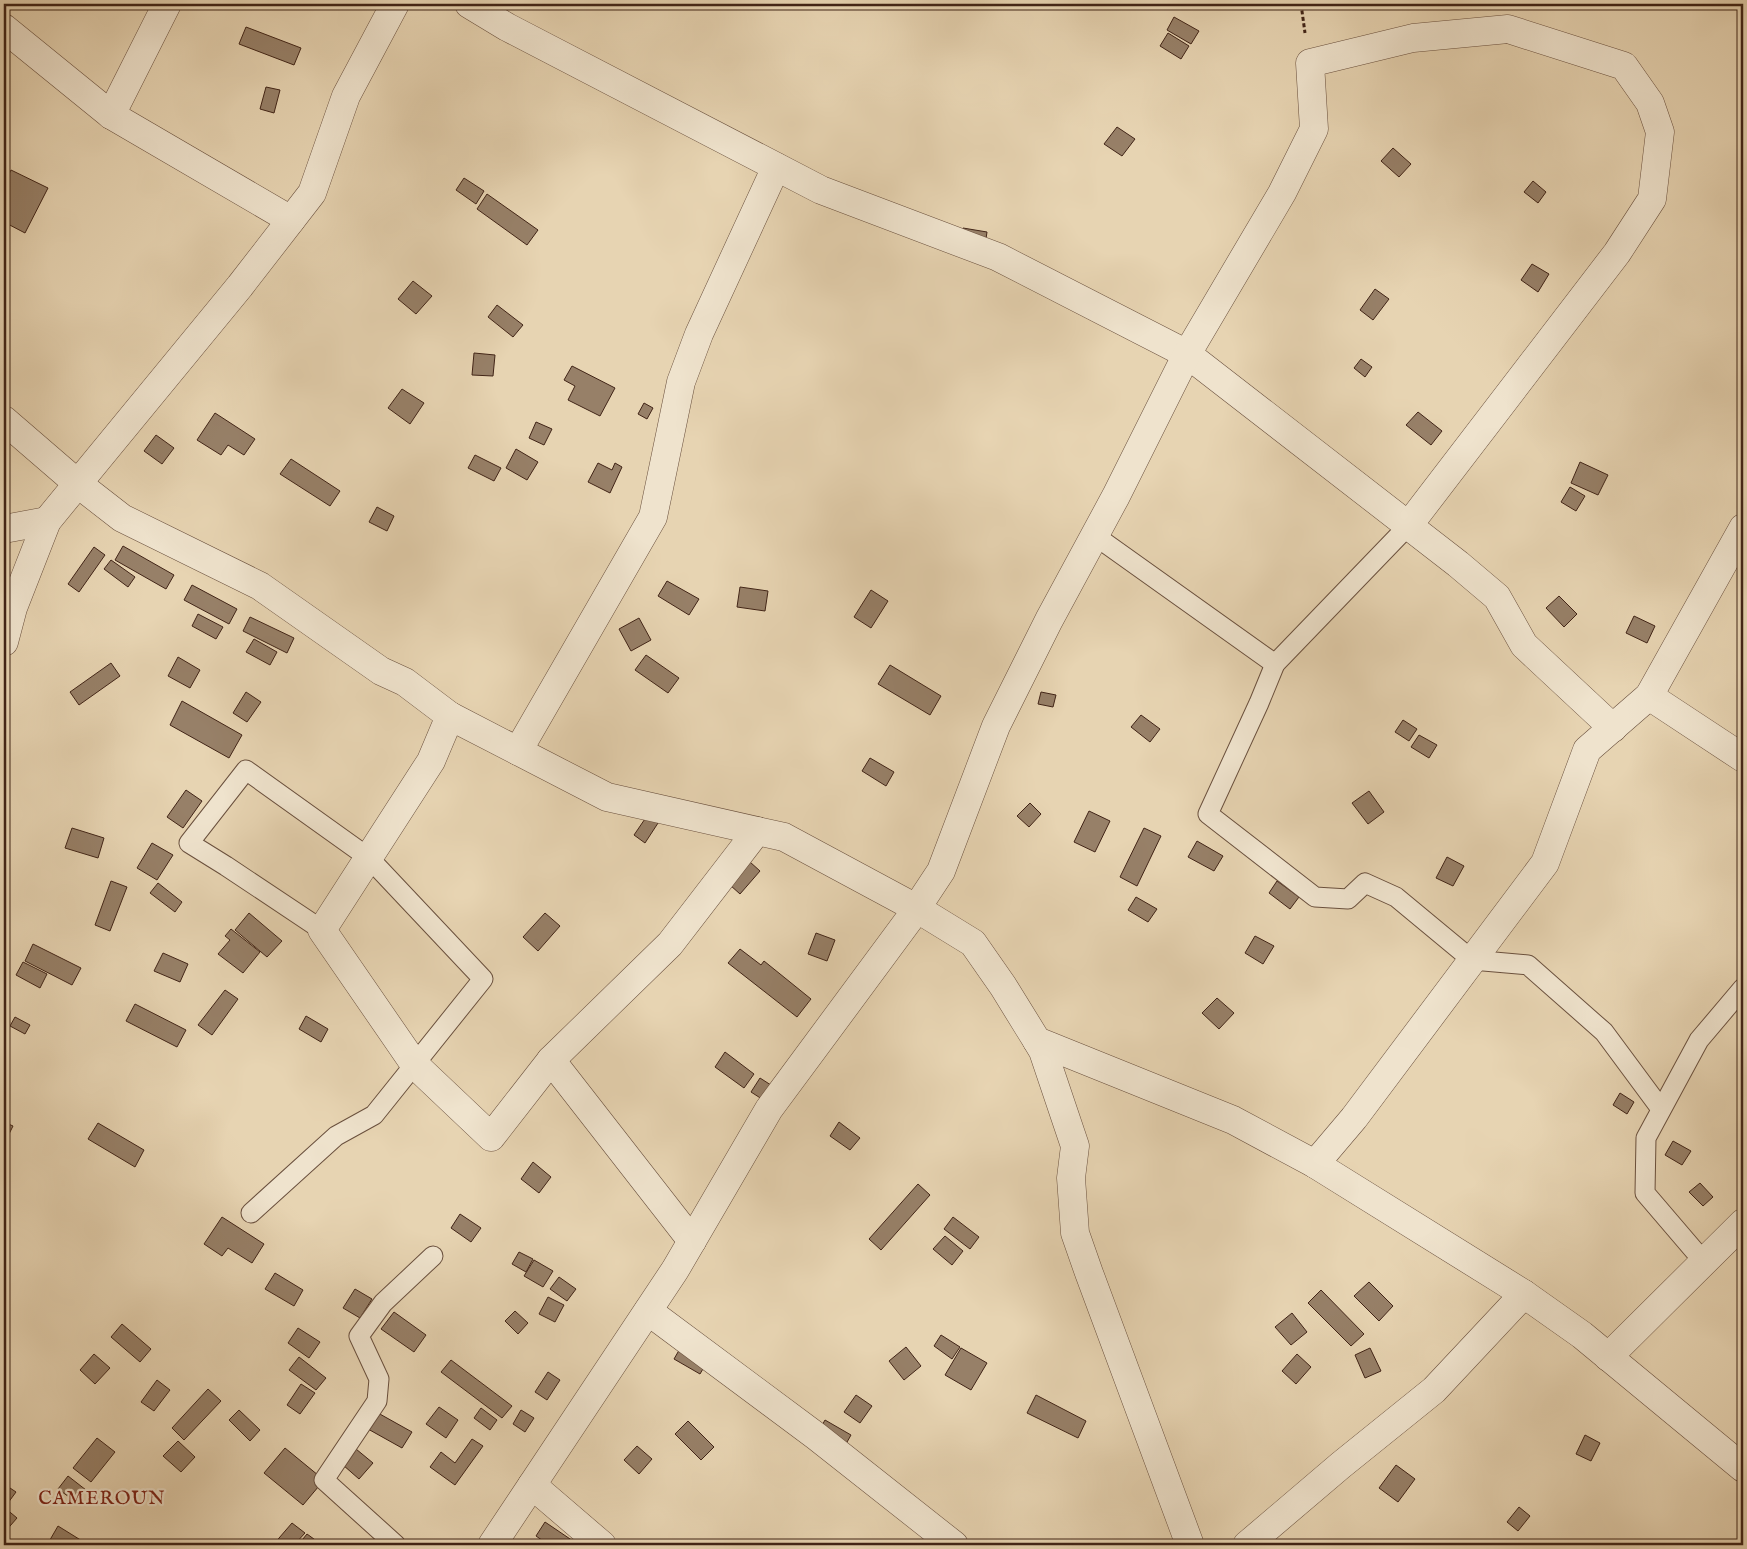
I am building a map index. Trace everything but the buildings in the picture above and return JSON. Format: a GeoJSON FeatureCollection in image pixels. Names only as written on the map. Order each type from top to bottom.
{"type":"FeatureCollection","features":[{"type":"Feature","properties":{"kind":"street"},"geometry":{"type":"LineString","coordinates":[[110,115],[167,4]]}},
{"type":"Feature","properties":{"kind":"street"},"geometry":{"type":"LineString","coordinates":[[4,642],[13,608],[46,521],[240,286],[312,193],[346,96],[395,4]]}},
{"type":"Feature","properties":{"kind":"street"},"geometry":{"type":"LineString","coordinates":[[469,4],[507,27],[821,190],[998,257],[1187,354],[1458,564],[1497,597],[1524,646],[1613,728]]}},
{"type":"Feature","properties":{"kind":"street"},"geometry":{"type":"LineString","coordinates":[[4,28],[110,115],[291,220]]}},
{"type":"Feature","properties":{"kind":"street"},"geometry":{"type":"LineString","coordinates":[[492,1545],[675,1270],[769,1109],[941,871],[996,726],[1049,620],[1116,496],[1187,354],[1282,193],[1314,129],[1310,63],[1413,38],[1508,29],[1624,66],[1650,103],[1660,132],[1652,199],[1617,253],[1408,526]]}},
{"type":"Feature","properties":{"kind":"street"},"geometry":{"type":"LineString","coordinates":[[518,751],[653,517],[681,382],[699,334],[776,167]]}},
{"type":"Feature","properties":{"kind":"street"},"geometry":{"type":"LineString","coordinates":[[4,420],[122,518],[260,586],[381,671],[405,682],[450,716],[607,798],[784,837],[916,908],[973,943],[1044,1051],[1075,1146],[1071,1178],[1075,1233],[1190,1545]]}},
{"type":"Feature","properties":{"kind":"street"},"geometry":{"type":"LineString","coordinates":[[4,529],[46,521]]}},
{"type":"Feature","properties":{"kind":"street"},"geometry":{"type":"LineString","coordinates":[[1315,1164],[1354,1118],[1545,863],[1587,750],[1649,696],[1743,528]]}},
{"type":"Feature","properties":{"kind":"street"},"geometry":{"type":"LineString","coordinates":[[1649,696],[1743,758]]}},
{"type":"Feature","properties":{"kind":"street"},"geometry":{"type":"LineString","coordinates":[[450,716],[431,761],[322,930],[415,1065],[491,1137],[551,1060],[670,944],[757,831]]}},
{"type":"Feature","properties":{"kind":"street"},"geometry":{"type":"LineString","coordinates":[[1037,1041],[1233,1120],[1315,1164],[1524,1294],[1582,1335],[1743,1468]]}},
{"type":"Feature","properties":{"kind":"street"},"geometry":{"type":"LineString","coordinates":[[551,1060],[692,1241]]}},
{"type":"Feature","properties":{"kind":"street"},"geometry":{"type":"LineString","coordinates":[[1608,1357],[1743,1223]]}},
{"type":"Feature","properties":{"kind":"street"},"geometry":{"type":"LineString","coordinates":[[1247,1545],[1341,1465],[1434,1390],[1524,1294]]}},
{"type":"Feature","properties":{"kind":"street"},"geometry":{"type":"LineString","coordinates":[[648,1311],[816,1436],[954,1545]]}},
{"type":"Feature","properties":{"kind":"street"},"geometry":{"type":"LineString","coordinates":[[532,1485],[602,1545]]}},
{"type":"Feature","properties":{"kind":"lane"},"geometry":{"type":"LineString","coordinates":[[1408,526],[1275,664],[1208,814],[1315,897],[1348,899],[1365,883],[1396,897],[1472,960],[1528,966],[1604,1032],[1661,1109]]}},
{"type":"Feature","properties":{"kind":"lane"},"geometry":{"type":"LineString","coordinates":[[1094,535],[1275,664]]}},
{"type":"Feature","properties":{"kind":"lane"},"geometry":{"type":"LineString","coordinates":[[251,1213],[336,1136],[374,1115],[482,979],[369,858],[246,770],[189,843],[322,930]]}},
{"type":"Feature","properties":{"kind":"lane"},"geometry":{"type":"LineString","coordinates":[[1704,1262],[1645,1193],[1646,1138],[1699,1040],[1743,988]]}},
{"type":"Feature","properties":{"kind":"lane"},"geometry":{"type":"LineString","coordinates":[[396,1545],[324,1480],[377,1401],[379,1379],[359,1336],[383,1303],[433,1256]]}},
{"type":"Feature","properties":{"kind":"district","name":"CAMEROUN"},"geometry":{"type":"Point","coordinates":[102,1499]}}]}
